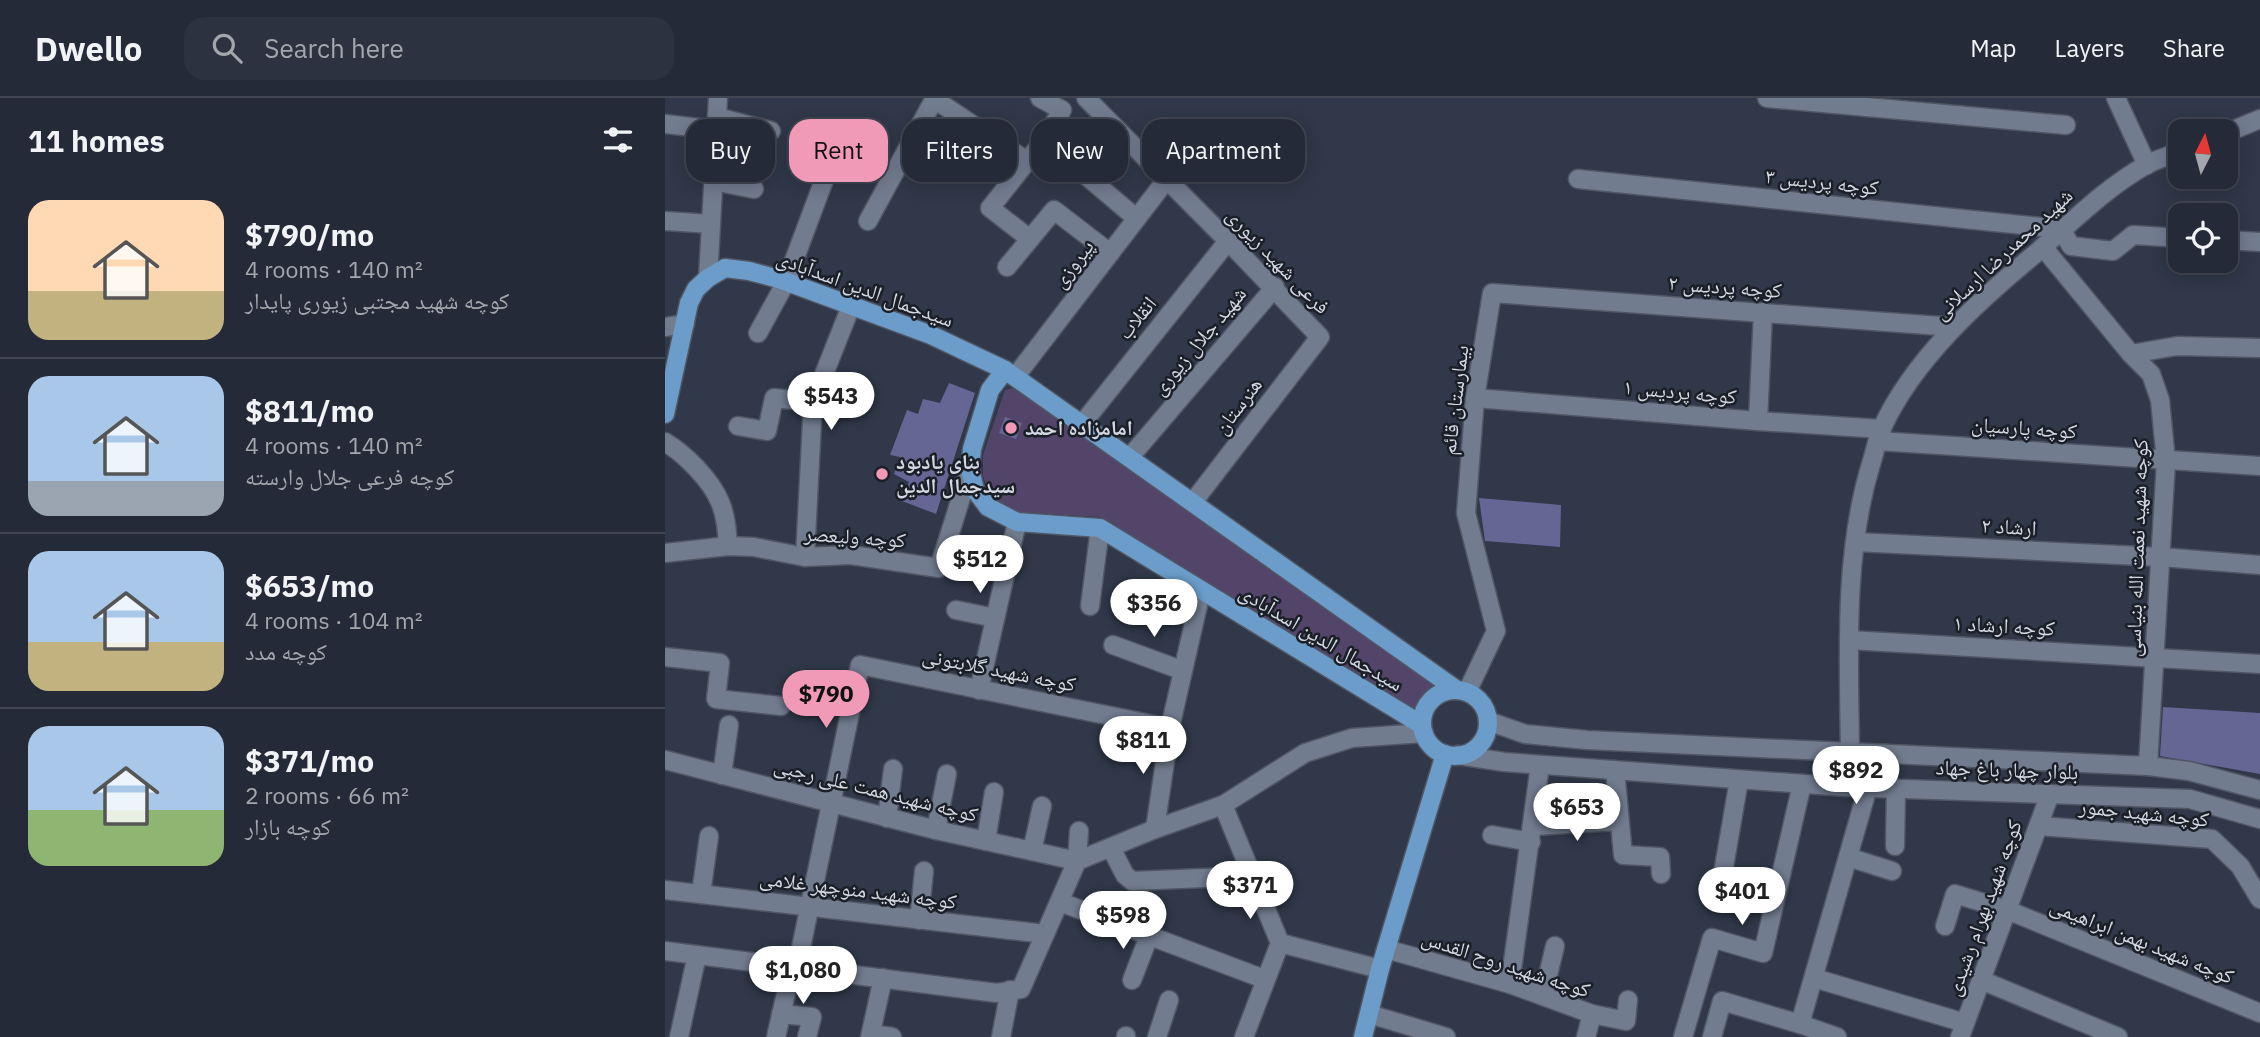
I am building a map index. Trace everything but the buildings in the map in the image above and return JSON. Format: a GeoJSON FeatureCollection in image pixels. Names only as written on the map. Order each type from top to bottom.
{"type":"FeatureCollection","features":[{"type":"Feature","properties":{"kind":"main road","name":"سیدجمال الدین اسدآبادی"},"geometry":{"type":"LineString","coordinates":[[708,278],[725,268],[749,271],[786,282],[932,335],[1010,374],[1462,691]]}},
{"type":"Feature","properties":{"kind":"main road"},"geometry":{"type":"LineString","coordinates":[[665,414],[689,303],[696,289],[708,278]]}},
{"type":"Feature","properties":{"kind":"main road"},"geometry":{"type":"LineString","coordinates":[[970,469],[972,449],[990,390],[1010,374]]}},
{"type":"Feature","properties":{"kind":"main road","name":"سیدجمال الدین اسدآبادی"},"geometry":{"type":"LineString","coordinates":[[970,469],[975,490],[989,507],[1017,522],[1100,528],[1423,729]]}},
{"type":"Feature","properties":{"kind":"main road"},"geometry":{"type":"LineString","coordinates":[[1462,691],[1482,704],[1488,721],[1483,741],[1476,748],[1451,755],[1434,748],[1423,729],[1428,704],[1436,696],[1446,692],[1462,691]]}},
{"type":"Feature","properties":{"kind":"main road"},"geometry":{"type":"LineString","coordinates":[[1363,1037],[1386,949],[1451,755]]}},
{"type":"Feature","properties":{"kind":"street"},"geometry":{"type":"LineString","coordinates":[[716,119],[718,98]]}},
{"type":"Feature","properties":{"kind":"street"},"geometry":{"type":"LineString","coordinates":[[1040,98],[1062,110],[1057,119]]}},
{"type":"Feature","properties":{"kind":"street","name":"فرعی شهید زیوری"},"geometry":{"type":"LineString","coordinates":[[1086,98],[1142,154]]}},
{"type":"Feature","properties":{"kind":"street"},"geometry":{"type":"LineString","coordinates":[[1767,98],[1932,105],[2066,125]]}},
{"type":"Feature","properties":{"kind":"street"},"geometry":{"type":"LineString","coordinates":[[2116,98],[2147,165]]}},
{"type":"Feature","properties":{"kind":"street"},"geometry":{"type":"LineString","coordinates":[[868,221],[935,99],[1027,161]]}},
{"type":"Feature","properties":{"kind":"street"},"geometry":{"type":"LineString","coordinates":[[2238,128],[2260,119]]}},
{"type":"Feature","properties":{"kind":"street"},"geometry":{"type":"LineString","coordinates":[[665,124],[686,124]]}},
{"type":"Feature","properties":{"kind":"street"},"geometry":{"type":"LineString","coordinates":[[1030,239],[990,208],[1031,156]]}},
{"type":"Feature","properties":{"kind":"street","name":"شهید محمدرضا ارسلانی"},"geometry":{"type":"LineString","coordinates":[[1850,753],[1849,640],[1855,542],[1863,490],[1880,435],[1907,387],[1954,327],[1992,290],[2095,200],[2147,165],[2168,156]]}},
{"type":"Feature","properties":{"kind":"street","name":"کوچه پردیس ۳"},"geometry":{"type":"LineString","coordinates":[[1578,179],[2061,229]]}},
{"type":"Feature","properties":{"kind":"street"},"geometry":{"type":"LineString","coordinates":[[708,278],[713,182]]}},
{"type":"Feature","properties":{"kind":"street"},"geometry":{"type":"LineString","coordinates":[[718,182],[754,189]]}},
{"type":"Feature","properties":{"kind":"street"},"geometry":{"type":"LineString","coordinates":[[758,332],[786,282],[823,182]]}},
{"type":"Feature","properties":{"kind":"street"},"geometry":{"type":"LineString","coordinates":[[1094,182],[1136,218]]}},
{"type":"Feature","properties":{"kind":"street","name":"پیروزی"},"geometry":{"type":"LineString","coordinates":[[1010,374],[1165,182]]}},
{"type":"Feature","properties":{"kind":"street","name":"فرعی شهید زیوری"},"geometry":{"type":"LineString","coordinates":[[1170,182],[1319,337]]}},
{"type":"Feature","properties":{"kind":"street"},"geometry":{"type":"LineString","coordinates":[[1007,267],[1054,210],[1110,253]]}},
{"type":"Feature","properties":{"kind":"street"},"geometry":{"type":"LineString","coordinates":[[665,221],[711,224]]}},
{"type":"Feature","properties":{"kind":"street"},"geometry":{"type":"LineString","coordinates":[[2061,229],[2071,246],[2113,251],[2133,235],[2168,237]]}},
{"type":"Feature","properties":{"kind":"street","name":"انقلاب"},"geometry":{"type":"LineString","coordinates":[[1082,424],[1229,241]]}},
{"type":"Feature","properties":{"kind":"street"},"geometry":{"type":"LineString","coordinates":[[2238,241],[2260,242]]}},
{"type":"Feature","properties":{"kind":"street","name":"کوچه شهید نعمت الله بنیاسی"},"geometry":{"type":"LineString","coordinates":[[2043,247],[2131,354],[2151,374],[2160,400],[2166,461],[2148,766]]}},
{"type":"Feature","properties":{"kind":"street","name":"شهید جلال زیوری"},"geometry":{"type":"LineString","coordinates":[[1130,457],[1274,288]]}},
{"type":"Feature","properties":{"kind":"street","name":"کوچه پردیس ۲"},"geometry":{"type":"LineString","coordinates":[[1492,293],[1954,327]]}},
{"type":"Feature","properties":{"kind":"street","name":"بیمارستان قائم"},"geometry":{"type":"LineString","coordinates":[[1462,691],[1496,631],[1466,513],[1475,398],[1492,293]]}},
{"type":"Feature","properties":{"kind":"street"},"geometry":{"type":"LineString","coordinates":[[805,557],[813,402],[851,306]]}},
{"type":"Feature","properties":{"kind":"street"},"geometry":{"type":"LineString","coordinates":[[1758,421],[1763,312]]}},
{"type":"Feature","properties":{"kind":"street"},"geometry":{"type":"LineString","coordinates":[[665,327],[685,324]]}},
{"type":"Feature","properties":{"kind":"street","name":"هنرستان"},"geometry":{"type":"LineString","coordinates":[[1193,502],[1319,337]]}},
{"type":"Feature","properties":{"kind":"street"},"geometry":{"type":"LineString","coordinates":[[2131,354],[2177,346],[2260,348]]}},
{"type":"Feature","properties":{"kind":"street"},"geometry":{"type":"LineString","coordinates":[[738,426],[767,431],[774,398],[813,402]]}},
{"type":"Feature","properties":{"kind":"street","name":"کوچه پردیس ۱"},"geometry":{"type":"LineString","coordinates":[[1475,398],[1758,421],[1880,435]]}},
{"type":"Feature","properties":{"kind":"street","name":"کوچه پارسیان"},"geometry":{"type":"LineString","coordinates":[[1880,435],[2166,461],[2260,466]]}},
{"type":"Feature","properties":{"kind":"street"},"geometry":{"type":"LineString","coordinates":[[665,442],[682,452],[720,501],[728,546]]}},
{"type":"Feature","properties":{"kind":"street","name":"کوچه ولیعصر"},"geometry":{"type":"LineString","coordinates":[[665,552],[728,546],[754,547],[805,557],[851,555],[939,568],[970,469]]}},
{"type":"Feature","properties":{"kind":"street"},"geometry":{"type":"LineString","coordinates":[[979,690],[1017,522]]}},
{"type":"Feature","properties":{"kind":"street"},"geometry":{"type":"LineString","coordinates":[[1090,606],[1100,528]]}},
{"type":"Feature","properties":{"kind":"street","name":"ارشاد ۲"},"geometry":{"type":"LineString","coordinates":[[1855,542],[2161,557],[2260,565]]}},
{"type":"Feature","properties":{"kind":"street"},"geometry":{"type":"LineString","coordinates":[[1155,829],[1181,670],[1201,592]]}},
{"type":"Feature","properties":{"kind":"street"},"geometry":{"type":"LineString","coordinates":[[956,610],[995,618]]}},
{"type":"Feature","properties":{"kind":"street","name":"کوچه ارشاد ۱"},"geometry":{"type":"LineString","coordinates":[[1849,640],[2260,664]]}},
{"type":"Feature","properties":{"kind":"street"},"geometry":{"type":"LineString","coordinates":[[1113,645],[1181,670]]}},
{"type":"Feature","properties":{"kind":"street"},"geometry":{"type":"LineString","coordinates":[[665,657],[720,663],[716,699],[781,706]]}},
{"type":"Feature","properties":{"kind":"street","name":"کوچه شهید گلابتونی"},"geometry":{"type":"LineString","coordinates":[[830,803],[860,665],[1170,728]]}},
{"type":"Feature","properties":{"kind":"street","name":"بلوار چهار باغ جهاد"},"geometry":{"type":"LineString","coordinates":[[1488,721],[1525,734],[1587,740],[2148,766],[2189,771],[2260,790]]}},
{"type":"Feature","properties":{"kind":"street"},"geometry":{"type":"LineString","coordinates":[[722,775],[729,726]]}},
{"type":"Feature","properties":{"kind":"street"},"geometry":{"type":"LineString","coordinates":[[1077,861],[1223,805],[1305,753],[1353,738],[1423,729]]}},
{"type":"Feature","properties":{"kind":"street","name":"بلوار چهار باغ جهاد"},"geometry":{"type":"LineString","coordinates":[[1451,755],[1540,765],[1802,784],[2190,799],[2260,819]]}},
{"type":"Feature","properties":{"kind":"street","name":"کوچه شهید همت علی رجبی"},"geometry":{"type":"LineString","coordinates":[[665,760],[887,818],[1077,861]]}},
{"type":"Feature","properties":{"kind":"street"},"geometry":{"type":"LineString","coordinates":[[1510,984],[1540,765]]}},
{"type":"Feature","properties":{"kind":"street"},"geometry":{"type":"LineString","coordinates":[[887,818],[893,769]]}},
{"type":"Feature","properties":{"kind":"street"},"geometry":{"type":"LineString","coordinates":[[1615,770],[1623,855],[1660,857],[1661,874]]}},
{"type":"Feature","properties":{"kind":"street"},"geometry":{"type":"LineString","coordinates":[[936,830],[947,774]]}},
{"type":"Feature","properties":{"kind":"street"},"geometry":{"type":"LineString","coordinates":[[1720,890],[1739,780]]}},
{"type":"Feature","properties":{"kind":"street"},"geometry":{"type":"LineString","coordinates":[[1682,1037],[1712,938],[1763,953],[1802,784]]}},
{"type":"Feature","properties":{"kind":"street"},"geometry":{"type":"LineString","coordinates":[[1800,1024],[1868,787]]}},
{"type":"Feature","properties":{"kind":"street"},"geometry":{"type":"LineString","coordinates":[[1895,846],[1896,788]]}},
{"type":"Feature","properties":{"kind":"street"},"geometry":{"type":"LineString","coordinates":[[986,841],[994,792]]}},
{"type":"Feature","properties":{"kind":"street","name":"کوچه شهید بهرام رشیدی"},"geometry":{"type":"LineString","coordinates":[[1963,1030],[2050,794]]}},
{"type":"Feature","properties":{"kind":"street"},"geometry":{"type":"LineString","coordinates":[[776,1037],[809,907],[830,803]]}},
{"type":"Feature","properties":{"kind":"street"},"geometry":{"type":"LineString","coordinates":[[1223,805],[1280,943],[1244,1037]]}},
{"type":"Feature","properties":{"kind":"street"},"geometry":{"type":"LineString","coordinates":[[1032,851],[1042,806]]}},
{"type":"Feature","properties":{"kind":"street"},"geometry":{"type":"LineString","coordinates":[[1492,835],[1532,834],[1618,821]]}},
{"type":"Feature","properties":{"kind":"street","name":"کوچه شهید جمور"},"geometry":{"type":"LineString","coordinates":[[2039,826],[2212,839],[2240,866],[2259,893]]}},
{"type":"Feature","properties":{"kind":"street"},"geometry":{"type":"LineString","coordinates":[[665,951],[997,993],[1021,989],[1077,861],[1079,831]]}},
{"type":"Feature","properties":{"kind":"street"},"geometry":{"type":"LineString","coordinates":[[701,894],[709,836]]}},
{"type":"Feature","properties":{"kind":"street"},"geometry":{"type":"LineString","coordinates":[[1111,848],[1125,875],[1132,881],[1252,876]]}},
{"type":"Feature","properties":{"kind":"street"},"geometry":{"type":"LineString","coordinates":[[1848,857],[1892,871]]}},
{"type":"Feature","properties":{"kind":"street"},"geometry":{"type":"LineString","coordinates":[[919,920],[924,872]]}},
{"type":"Feature","properties":{"kind":"street","name":"کوچه شهید منوچهر غلامی"},"geometry":{"type":"LineString","coordinates":[[665,890],[1045,934]]}},
{"type":"Feature","properties":{"kind":"street","name":"کوچه شهید بهمن ابراهیمی"},"geometry":{"type":"LineString","coordinates":[[1945,926],[1955,894],[2007,911],[2260,1013]]}},
{"type":"Feature","properties":{"kind":"street"},"geometry":{"type":"LineString","coordinates":[[1060,902],[1264,979]]}},
{"type":"Feature","properties":{"kind":"street"},"geometry":{"type":"LineString","coordinates":[[1132,980],[1149,936]]}},
{"type":"Feature","properties":{"kind":"street"},"geometry":{"type":"LineString","coordinates":[[1280,943],[1380,970]]}},
{"type":"Feature","properties":{"kind":"street"},"geometry":{"type":"LineString","coordinates":[[1543,996],[1555,946]]}},
{"type":"Feature","properties":{"kind":"street","name":"کوچه شهید روح القدس"},"geometry":{"type":"LineString","coordinates":[[1386,949],[1510,984],[1592,1014],[1586,1037]]}},
{"type":"Feature","properties":{"kind":"street"},"geometry":{"type":"LineString","coordinates":[[679,1037],[697,955]]}},
{"type":"Feature","properties":{"kind":"street"},"geometry":{"type":"LineString","coordinates":[[883,978],[870,1036],[892,1037]]}},
{"type":"Feature","properties":{"kind":"street"},"geometry":{"type":"LineString","coordinates":[[1814,978],[1963,1030]]}},
{"type":"Feature","properties":{"kind":"street"},"geometry":{"type":"LineString","coordinates":[[1981,980],[2118,1037]]}},
{"type":"Feature","properties":{"kind":"street"},"geometry":{"type":"LineString","coordinates":[[1003,1036],[1010,990]]}},
{"type":"Feature","properties":{"kind":"street"},"geometry":{"type":"LineString","coordinates":[[1157,1037],[1169,1000]]}},
{"type":"Feature","properties":{"kind":"street"},"geometry":{"type":"LineString","coordinates":[[1592,1014],[1626,1021],[1628,1000]]}},
{"type":"Feature","properties":{"kind":"street"},"geometry":{"type":"LineString","coordinates":[[1711,1037],[1722,1001],[1837,1037]]}},
{"type":"Feature","properties":{"kind":"street"},"geometry":{"type":"LineString","coordinates":[[781,1014],[812,1017],[807,1037]]}},
{"type":"Feature","properties":{"kind":"street"},"geometry":{"type":"LineString","coordinates":[[1369,1014],[1446,1037]]}},
{"type":"Feature","properties":{"kind":"shaded area"},"geometry":{"type":"Polygon","coordinates":[[[1023,386],[1445,686],[1426,697],[1416,717],[1102,517],[1012,512],[992,500],[983,476],[983,455],[1005,390],[1023,386]]]}},
{"type":"Feature","properties":{"kind":"place","name":"امامزاده احمد"},"geometry":{"type":"Point","coordinates":[1011,428]}},
{"type":"Feature","properties":{"kind":"place","name":"بنای یادبود سیدجمال الدین"},"geometry":{"type":"Point","coordinates":[882,474]}}]}
